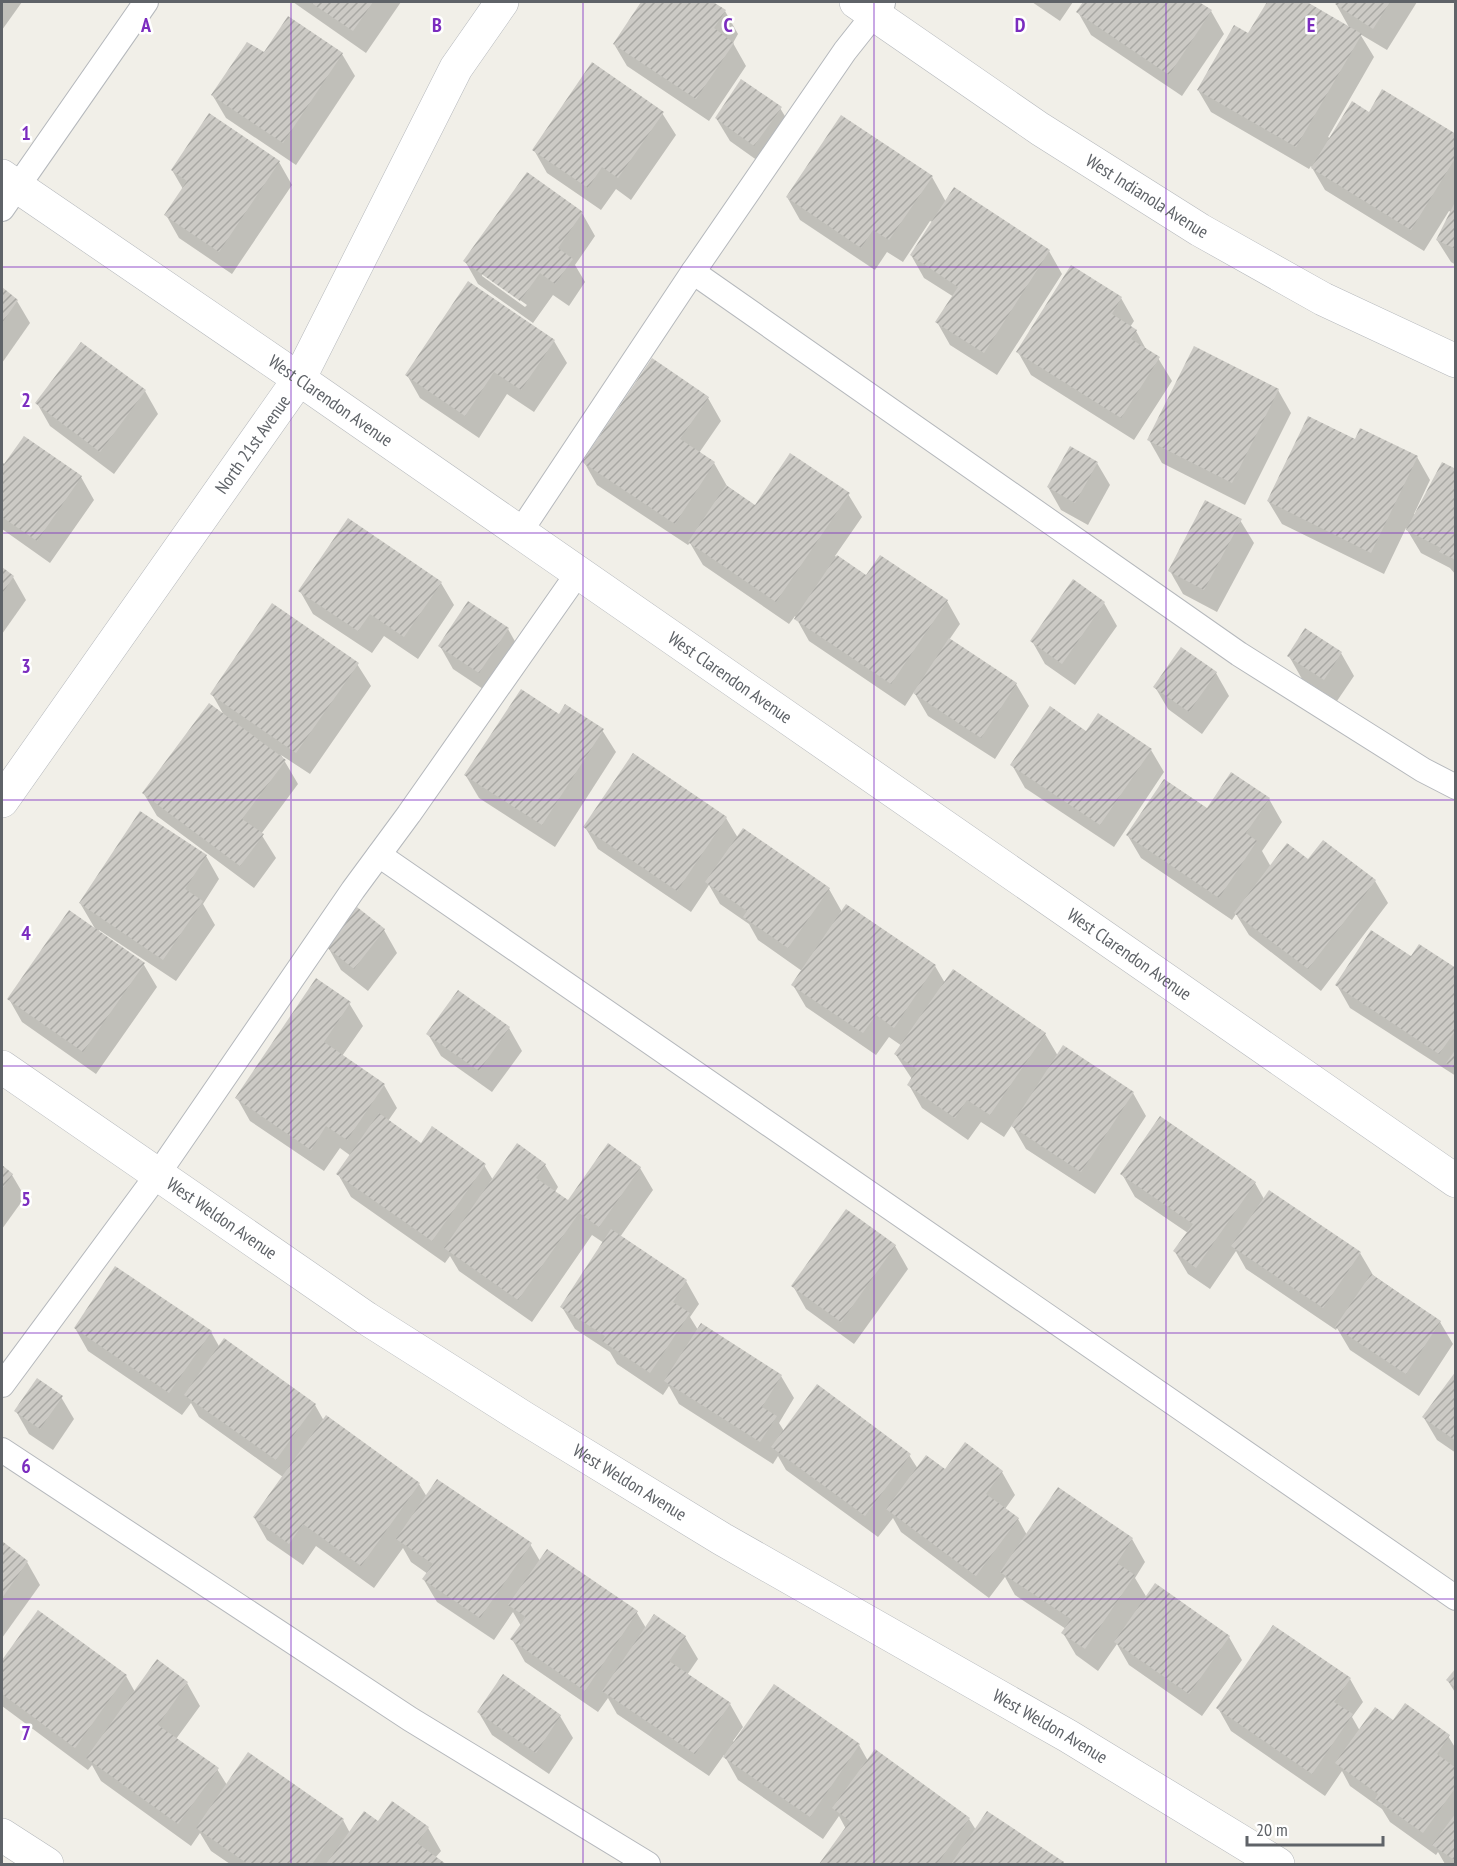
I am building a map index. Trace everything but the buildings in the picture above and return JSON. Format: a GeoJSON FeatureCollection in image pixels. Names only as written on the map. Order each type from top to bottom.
{"type":"FeatureCollection","features":[{"type":"Feature","properties":{"kind":"street","name":"North 21st Avenue"},"geometry":{"type":"LineString","coordinates":[[2,801],[299,379],[456,68],[502,2]]}},
{"type":"Feature","properties":{"kind":"street","name":"West Indianola Avenue"},"geometry":{"type":"LineString","coordinates":[[872,6],[1040,129],[1200,230],[1323,299],[1455,362]]}},
{"type":"Feature","properties":{"kind":"street","name":"West Clarendon Avenue"},"geometry":{"type":"LineString","coordinates":[[7,190],[299,379],[1455,1181]]}},
{"type":"Feature","properties":{"kind":"street","name":"West Weldon Avenue"},"geometry":{"type":"LineString","coordinates":[[2,1067],[366,1318],[524,1418],[722,1539],[1068,1736],[1278,1864]]}},
{"type":"Feature","properties":{"kind":"street"},"geometry":{"type":"LineString","coordinates":[[2,1835],[47,1864]]}},
{"type":"Feature","properties":{"kind":"lane"},"geometry":{"type":"LineString","coordinates":[[7,190],[146,2]]}},
{"type":"Feature","properties":{"kind":"lane"},"geometry":{"type":"LineString","coordinates":[[519,532],[693,272],[845,51],[872,6]]}},
{"type":"Feature","properties":{"kind":"lane"},"geometry":{"type":"LineString","coordinates":[[693,272],[1239,654],[1422,770],[1455,787]]}},
{"type":"Feature","properties":{"kind":"lane"},"geometry":{"type":"LineString","coordinates":[[2,1385],[158,1174],[353,890],[578,573]]}},
{"type":"Feature","properties":{"kind":"lane"},"geometry":{"type":"LineString","coordinates":[[379,855],[1455,1598]]}},
{"type":"Feature","properties":{"kind":"lane"},"geometry":{"type":"LineString","coordinates":[[2,1450],[410,1719],[648,1864]]}}]}
